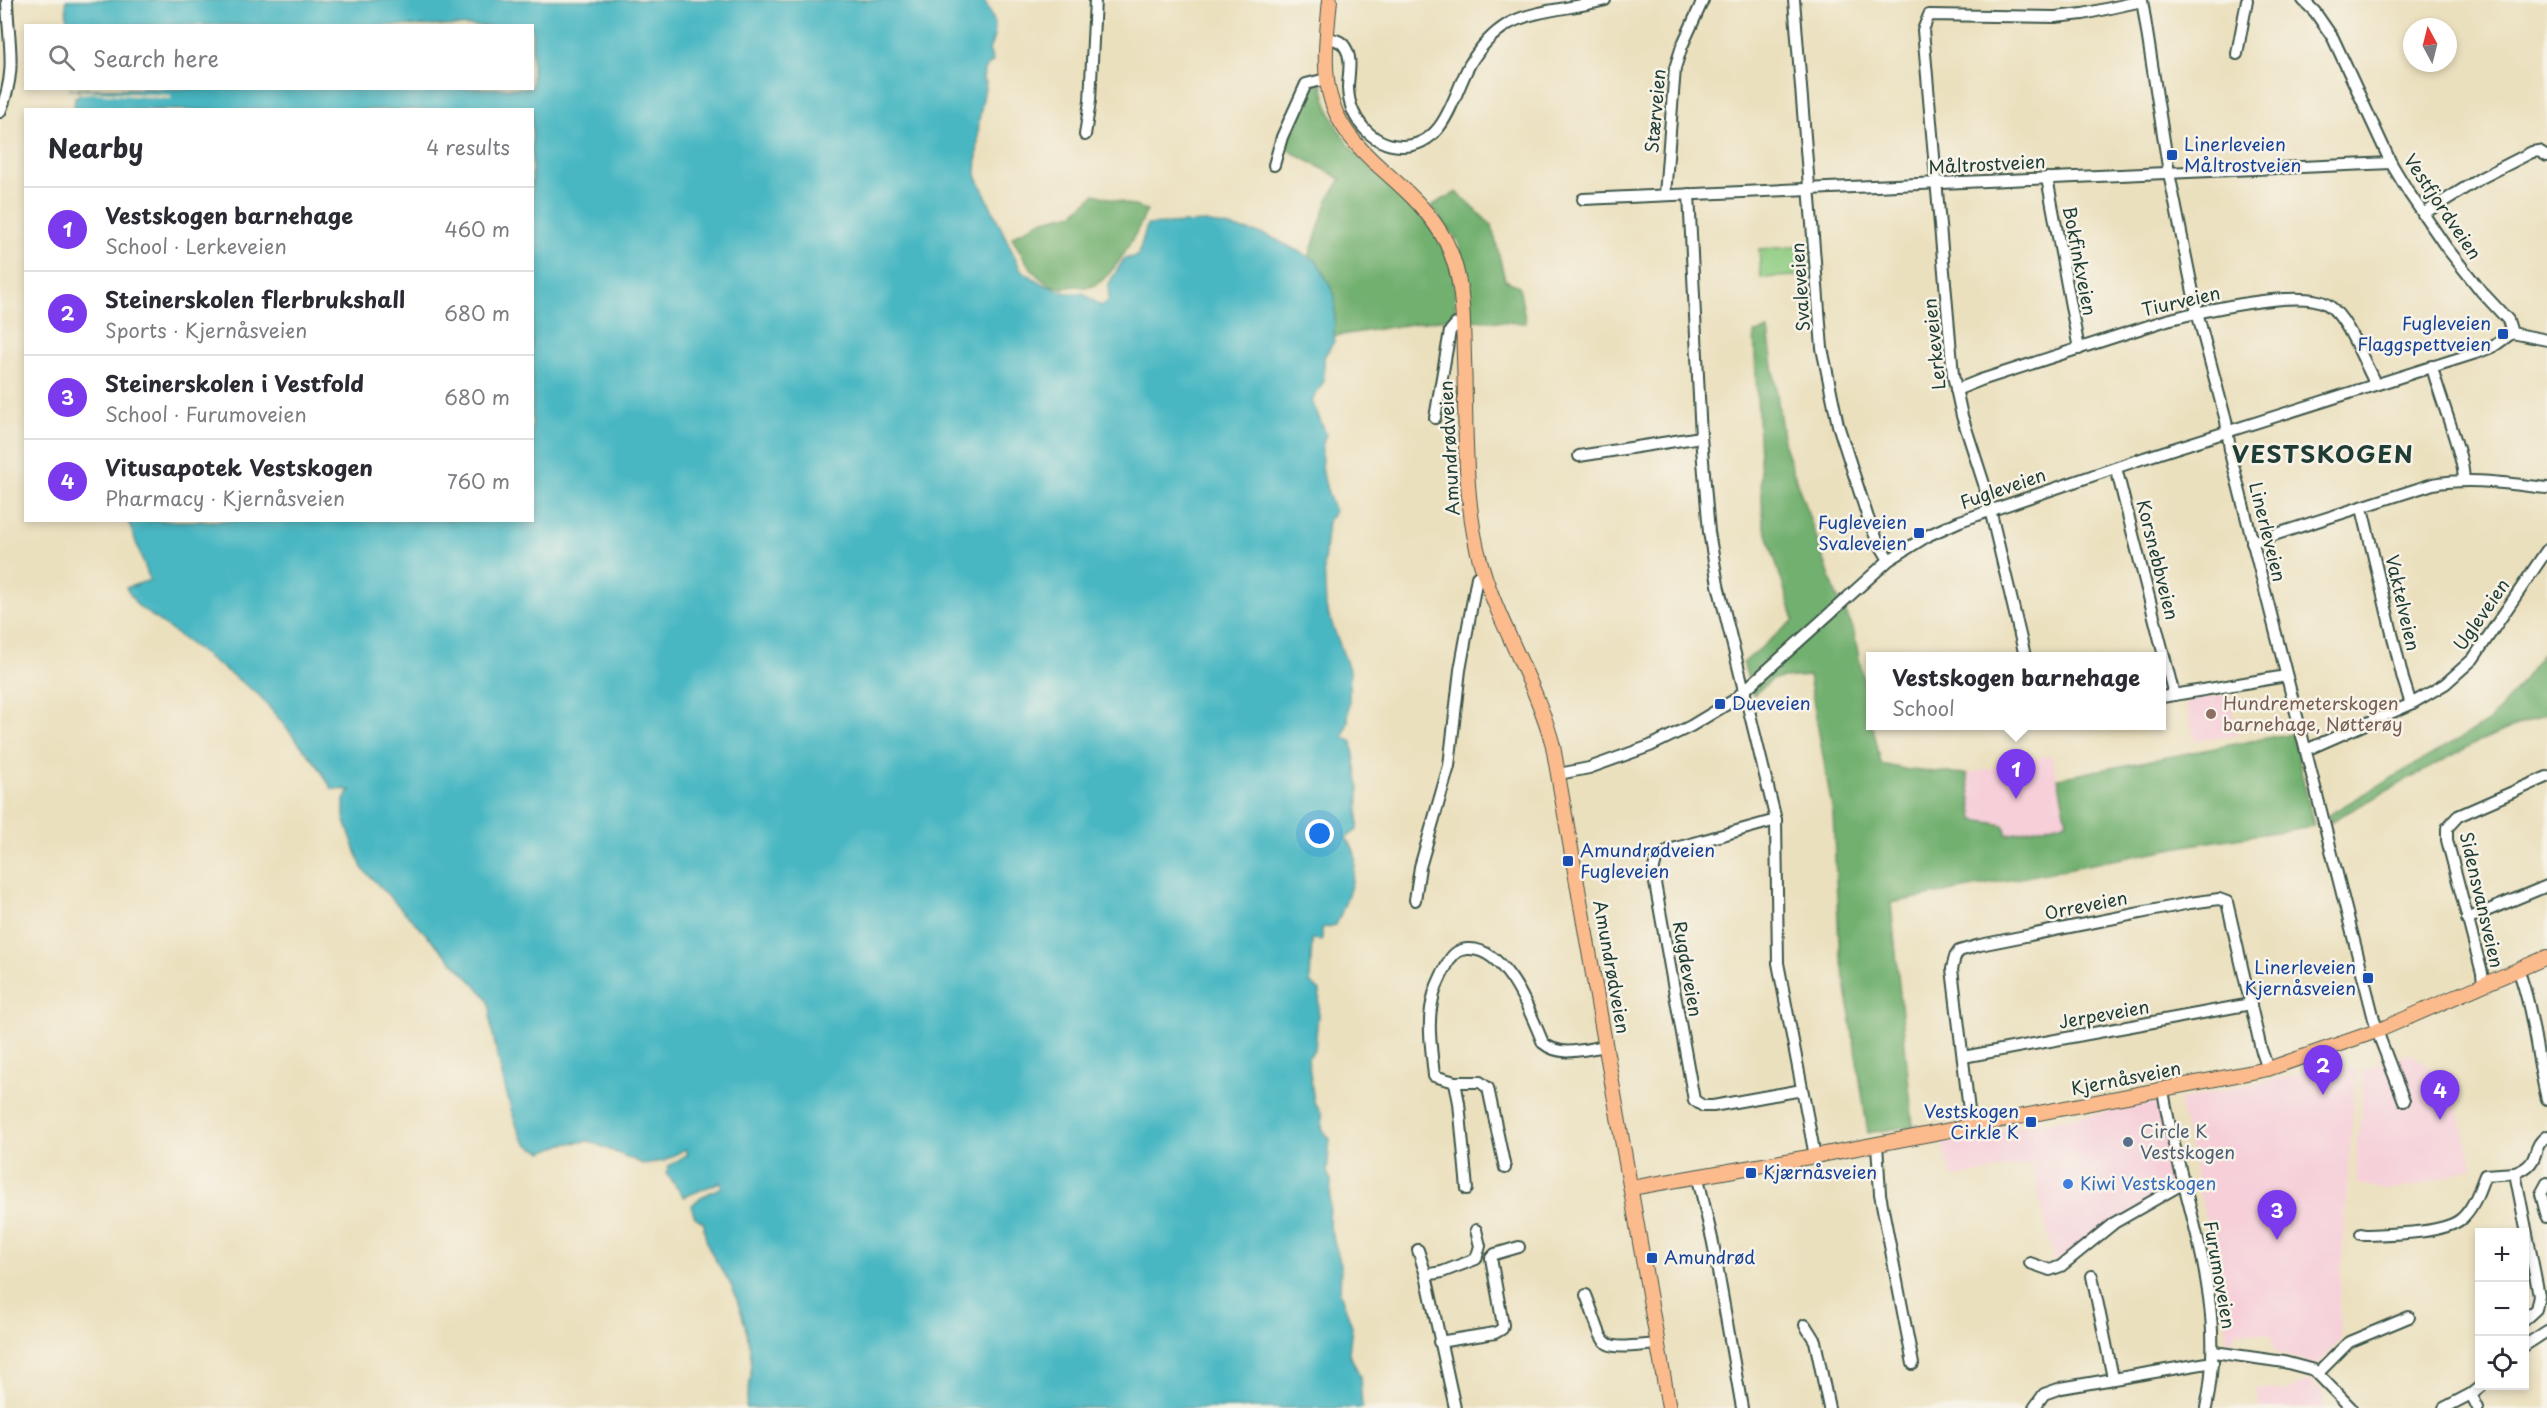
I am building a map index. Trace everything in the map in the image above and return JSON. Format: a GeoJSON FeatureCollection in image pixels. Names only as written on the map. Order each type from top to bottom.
{"type":"FeatureCollection","features":[{"type":"Feature","properties":{"kind":"main road","name":"Amundrødveien"},"geometry":{"type":"LineString","coordinates":[[1330,0],[1326,38],[1326,80],[1334,111],[1349,136],[1364,153],[1421,205],[1439,229],[1454,263],[1460,285],[1470,510],[1483,572],[1493,600],[1542,707],[1559,774],[1669,1408]]}},
{"type":"Feature","properties":{"kind":"main road","name":"Kjernåsveien"},"geometry":{"type":"LineString","coordinates":[[1631,1188],[1698,1178],[1971,1127],[2268,1069],[2377,1031],[2547,957]]}},
{"type":"Feature","properties":{"kind":"street"},"geometry":{"type":"LineString","coordinates":[[0,112],[8,93],[12,58],[7,0]]}},
{"type":"Feature","properties":{"kind":"street"},"geometry":{"type":"LineString","coordinates":[[1085,135],[1090,101],[1095,0]]}},
{"type":"Feature","properties":{"kind":"street"},"geometry":{"type":"LineString","coordinates":[[1326,38],[1341,42],[1346,48],[1349,62],[1349,96],[1356,118],[1363,128],[1375,139],[1407,146],[1420,142],[1434,133],[1446,118],[1477,53],[1509,24],[1533,15],[1578,8],[1605,0]]}},
{"type":"Feature","properties":{"kind":"street","name":"Stærveien"},"geometry":{"type":"LineString","coordinates":[[1665,195],[1675,68],[1682,46],[1703,0]]}},
{"type":"Feature","properties":{"kind":"street","name":"Svaleveien"},"geometry":{"type":"LineString","coordinates":[[1794,0],[1811,189],[1820,325],[1833,408],[1868,518],[1889,560]]}},
{"type":"Feature","properties":{"kind":"street"},"geometry":{"type":"LineString","coordinates":[[2237,54],[2247,0]]}},
{"type":"Feature","properties":{"kind":"street","name":"Vestfjordveien"},"geometry":{"type":"LineString","coordinates":[[2303,0],[2315,12],[2333,38],[2391,163],[2423,214],[2481,291],[2508,320],[2512,333]]}},
{"type":"Feature","properties":{"kind":"street"},"geometry":{"type":"LineString","coordinates":[[2121,3],[2142,1]]}},
{"type":"Feature","properties":{"kind":"street","name":"Linerleveien"},"geometry":{"type":"LineString","coordinates":[[2142,1],[2169,173],[2197,312],[2227,432],[2231,457],[2377,1031]]}},
{"type":"Feature","properties":{"kind":"street","name":"Lerkeveien"},"geometry":{"type":"LineString","coordinates":[[2024,652],[1990,509],[1956,390],[1949,341],[1923,30],[1929,15],[2055,17],[2083,14],[2121,3]]}},
{"type":"Feature","properties":{"kind":"street"},"geometry":{"type":"LineString","coordinates":[[1274,165],[1282,137],[1306,84],[1326,80]]}},
{"type":"Feature","properties":{"kind":"street"},"geometry":{"type":"LineString","coordinates":[[2423,214],[2481,178],[2532,152],[2539,151],[2547,156]]}},
{"type":"Feature","properties":{"kind":"street","name":"Måltrostveien"},"geometry":{"type":"LineString","coordinates":[[1583,199],[2391,163]]}},
{"type":"Feature","properties":{"kind":"street","name":"Bokfinkveien"},"geometry":{"type":"LineString","coordinates":[[2047,178],[2079,349]]}},
{"type":"Feature","properties":{"kind":"street"},"geometry":{"type":"LineString","coordinates":[[1689,194],[1701,437],[1712,550],[1776,820],[1778,963],[1815,1156]]}},
{"type":"Feature","properties":{"kind":"street","name":"Tiurveien"},"geometry":{"type":"LineString","coordinates":[[1956,390],[2166,320],[2197,312],[2297,297],[2320,300],[2339,315],[2373,379],[2373,384]]}},
{"type":"Feature","properties":{"kind":"street","name":"Amundrødveien"},"geometry":{"type":"LineString","coordinates":[[1435,418],[1450,331],[1456,324],[1463,322]]}},
{"type":"Feature","properties":{"kind":"street"},"geometry":{"type":"LineString","coordinates":[[2512,333],[2547,340]]}},
{"type":"Feature","properties":{"kind":"street","name":"Fugleveien"},"geometry":{"type":"LineString","coordinates":[[1559,774],[1589,768],[1650,746],[1691,726],[1745,691],[1889,560],[1929,535],[1990,509],[2494,346],[2512,333]]}},
{"type":"Feature","properties":{"kind":"street"},"geometry":{"type":"LineString","coordinates":[[2432,366],[2438,391],[2464,466],[2463,480]]}},
{"type":"Feature","properties":{"kind":"street"},"geometry":{"type":"LineString","coordinates":[[1579,456],[1701,437]]}},
{"type":"Feature","properties":{"kind":"street","name":"Korsnebbveien"},"geometry":{"type":"LineString","coordinates":[[2116,468],[2163,652]]}},
{"type":"Feature","properties":{"kind":"street"},"geometry":{"type":"LineString","coordinates":[[2253,542],[2433,484],[2463,480],[2547,488]]}},
{"type":"Feature","properties":{"kind":"street","name":"Vaktelveien"},"geometry":{"type":"LineString","coordinates":[[2362,508],[2411,704]]}},
{"type":"Feature","properties":{"kind":"street","name":"Ugleveien"},"geometry":{"type":"LineString","coordinates":[[2306,750],[2411,704],[2445,684],[2473,659],[2547,550]]}},
{"type":"Feature","properties":{"kind":"street"},"geometry":{"type":"LineString","coordinates":[[1415,900],[1420,867],[1449,766],[1460,670],[1477,577],[1483,572]]}},
{"type":"Feature","properties":{"kind":"street","name":"Korsnebbveien"},"geometry":{"type":"LineString","coordinates":[[2166,664],[2174,695]]}},
{"type":"Feature","properties":{"kind":"street"},"geometry":{"type":"LineString","coordinates":[[2166,696],[2286,676]]}},
{"type":"Feature","properties":{"kind":"street","name":"Sidensvansveien"},"geometry":{"type":"LineString","coordinates":[[2483,985],[2482,973],[2447,840],[2447,828],[2450,822],[2458,816],[2547,777]]}},
{"type":"Feature","properties":{"kind":"street","name":"Rugdeveien"},"geometry":{"type":"LineString","coordinates":[[1776,820],[1669,850],[1656,860],[1653,872],[1694,1100],[1703,1106],[1713,1106],[1802,1090]]}},
{"type":"Feature","properties":{"kind":"street"},"geometry":{"type":"LineString","coordinates":[[2467,919],[2547,886]]}},
{"type":"Feature","properties":{"kind":"street","name":"Orreveien"},"geometry":{"type":"LineString","coordinates":[[1971,1127],[1952,969],[1955,957],[1959,951],[2024,935],[2219,899],[2229,905],[2268,1069]]}},
{"type":"Feature","properties":{"kind":"street"},"geometry":{"type":"LineString","coordinates":[[1505,1168],[1488,1088],[1480,1082],[1455,1082],[1434,1076],[1430,1017],[1437,984],[1451,956],[1460,950],[1476,949],[1495,961],[1522,995],[1543,1043],[1550,1049],[1567,1052],[1606,1046]]}},
{"type":"Feature","properties":{"kind":"street"},"geometry":{"type":"LineString","coordinates":[[2518,969],[2528,993],[2547,1099]]}},
{"type":"Feature","properties":{"kind":"street","name":"Jerpeveien"},"geometry":{"type":"LineString","coordinates":[[1963,1057],[2251,1004]]}},
{"type":"Feature","properties":{"kind":"street"},"geometry":{"type":"LineString","coordinates":[[2377,1031],[2404,1101]]}},
{"type":"Feature","properties":{"kind":"street"},"geometry":{"type":"LineString","coordinates":[[1455,1082],[1460,1103],[1467,1189]]}},
{"type":"Feature","properties":{"kind":"street","name":"Furumoveien"},"geometry":{"type":"LineString","coordinates":[[2163,1090],[2212,1306],[2213,1357],[2206,1408]]}},
{"type":"Feature","properties":{"kind":"street"},"geometry":{"type":"LineString","coordinates":[[2361,1234],[2365,1236],[2404,1232],[2454,1224],[2474,1202],[2485,1175],[2515,1173],[2527,1169],[2532,1163],[2538,1144],[2547,1136]]}},
{"type":"Feature","properties":{"kind":"street"},"geometry":{"type":"LineString","coordinates":[[1877,1144],[1880,1194],[1913,1364]]}},
{"type":"Feature","properties":{"kind":"street"},"geometry":{"type":"LineString","coordinates":[[2515,1173],[2539,1295],[2536,1309],[2529,1315]]}},
{"type":"Feature","properties":{"kind":"street"},"geometry":{"type":"LineString","coordinates":[[1698,1178],[1712,1237],[1742,1403]]}},
{"type":"Feature","properties":{"kind":"street"},"geometry":{"type":"LineString","coordinates":[[2030,1263],[2050,1270],[2061,1266],[2114,1223],[2184,1183]]}},
{"type":"Feature","properties":{"kind":"street"},"geometry":{"type":"LineString","coordinates":[[2547,1183],[2541,1194],[2547,1217]]}},
{"type":"Feature","properties":{"kind":"street"},"geometry":{"type":"LineString","coordinates":[[1426,1275],[1442,1272],[1476,1259],[1480,1246],[1476,1230]]}},
{"type":"Feature","properties":{"kind":"street"},"geometry":{"type":"LineString","coordinates":[[1439,1342],[1495,1333],[1502,1329],[1491,1258],[1495,1254],[1519,1247]]}},
{"type":"Feature","properties":{"kind":"street"},"geometry":{"type":"LineString","coordinates":[[1418,1250],[1426,1275],[1455,1408]]}},
{"type":"Feature","properties":{"kind":"street"},"geometry":{"type":"LineString","coordinates":[[2092,1276],[2113,1378]]}},
{"type":"Feature","properties":{"kind":"street"},"geometry":{"type":"LineString","coordinates":[[1586,1295],[1597,1330],[1607,1344],[1619,1348],[1658,1344]]}},
{"type":"Feature","properties":{"kind":"street"},"geometry":{"type":"LineString","coordinates":[[2318,1373],[2349,1342],[2409,1317]]}},
{"type":"Feature","properties":{"kind":"street"},"geometry":{"type":"LineString","coordinates":[[1805,1326],[1815,1341],[1829,1408]]}},
{"type":"Feature","properties":{"kind":"street"},"geometry":{"type":"LineString","coordinates":[[2529,1343],[2547,1331]]}},
{"type":"Feature","properties":{"kind":"street"},"geometry":{"type":"LineString","coordinates":[[2034,1408],[2044,1395],[2052,1390],[2213,1357],[2284,1362],[2318,1373],[2351,1408]]}},
{"type":"Feature","properties":{"kind":"street"},"geometry":{"type":"LineString","coordinates":[[2444,1408],[2476,1390]]}},
{"type":"Feature","properties":{"kind":"street"},"geometry":{"type":"LineString","coordinates":[[2471,1394],[2478,1408]]}},
{"type":"Feature","properties":{"kind":"shaded area","name":"Hundremeterskogen barnehage, Nøtterøy"},"geometry":{"type":"Polygon","coordinates":[[[2229,694],[2238,735],[2196,741],[2186,701],[2229,694]]]}},
{"type":"Feature","properties":{"kind":"shaded area"},"geometry":{"type":"Polygon","coordinates":[[[2052,755],[2067,822],[2007,835],[2003,825],[1974,821],[1967,774],[2052,755]]]}},
{"type":"Feature","properties":{"kind":"shaded area"},"geometry":{"type":"Polygon","coordinates":[[[2411,1052],[2451,1086],[2474,1167],[2417,1186],[2384,1190],[2357,1184],[2357,1137],[2362,1113],[2362,1070],[2411,1052]]]}},
{"type":"Feature","properties":{"kind":"shaded area"},"geometry":{"type":"Polygon","coordinates":[[[2330,1067],[2356,1069],[2339,1299],[2340,1341],[2317,1365],[2275,1352],[2271,1335],[2235,1331],[2233,1344],[2227,1342],[2223,1299],[2179,1100],[2330,1067]]]}},
{"type":"Feature","properties":{"kind":"shaded area"},"geometry":{"type":"Polygon","coordinates":[[[2163,1101],[2178,1183],[2104,1234],[2056,1272],[2032,1164],[1952,1178],[1942,1141],[2163,1101]]]}},
{"type":"Feature","properties":{"kind":"shaded area"},"geometry":{"type":"Polygon","coordinates":[[[2309,1380],[2324,1394],[2324,1408],[2260,1408],[2255,1388],[2288,1391],[2309,1380]]]}},
{"type":"Feature","properties":{"kind":"green space"},"geometry":{"type":"Polygon","coordinates":[[[1322,83],[1329,110],[1349,145],[1378,175],[1409,199],[1439,241],[1453,276],[1455,317],[1334,336],[1335,296],[1317,261],[1309,257],[1328,199],[1341,179],[1286,149],[1312,88],[1322,83]]]}},
{"type":"Feature","properties":{"kind":"green space"},"geometry":{"type":"Polygon","coordinates":[[[1457,192],[1492,226],[1505,280],[1519,286],[1526,323],[1470,320],[1466,270],[1458,241],[1431,206],[1457,192]]]}},
{"type":"Feature","properties":{"kind":"green space"},"geometry":{"type":"Polygon","coordinates":[[[1095,194],[1147,210],[1131,242],[1116,265],[1099,283],[1090,287],[1063,288],[1046,282],[1032,269],[1012,237],[1040,221],[1074,213],[1095,194]]]}},
{"type":"Feature","properties":{"kind":"green space"},"geometry":{"type":"Polygon","coordinates":[[[1809,246],[1811,275],[1761,278],[1759,249],[1809,246]]]}},
{"type":"Feature","properties":{"kind":"green space"},"geometry":{"type":"Polygon","coordinates":[[[1768,330],[1784,445],[1836,594],[1853,628],[1866,692],[1866,730],[1874,730],[1881,764],[1909,770],[1967,774],[1974,820],[2004,825],[2007,835],[2067,822],[2058,778],[2292,733],[2314,826],[2190,845],[1891,903],[1913,1126],[1868,1133],[1839,943],[1833,814],[1809,676],[1773,679],[1753,695],[1743,663],[1794,620],[1763,521],[1754,333],[1768,330]]]}},
{"type":"Feature","properties":{"kind":"green space"},"geometry":{"type":"Polygon","coordinates":[[[2547,647],[2547,713],[2477,742],[2330,822],[2328,815],[2488,722],[2509,699],[2547,647]]]}},
{"type":"Feature","properties":{"kind":"water"},"geometry":{"type":"Polygon","coordinates":[[[66,0],[984,0],[993,19],[995,30],[989,50],[993,61],[984,70],[983,80],[986,82],[979,120],[976,175],[1021,270],[1041,283],[1066,293],[1083,293],[1101,306],[1109,300],[1108,285],[1124,259],[1138,256],[1147,225],[1206,222],[1267,235],[1317,261],[1335,296],[1334,341],[1324,357],[1324,381],[1312,401],[1326,434],[1322,452],[1323,472],[1335,511],[1328,521],[1324,562],[1326,608],[1350,672],[1348,721],[1343,737],[1352,742],[1359,787],[1358,829],[1346,838],[1355,855],[1349,890],[1336,925],[1322,928],[1322,940],[1312,939],[1310,982],[1320,991],[1315,1049],[1308,1058],[1314,1102],[1322,1114],[1322,1129],[1330,1139],[1327,1172],[1331,1181],[1329,1225],[1341,1264],[1340,1293],[1352,1326],[1349,1353],[1360,1376],[1362,1408],[746,1408],[751,1362],[744,1322],[731,1285],[707,1244],[704,1223],[695,1217],[691,1206],[701,1197],[722,1187],[720,1182],[684,1197],[666,1173],[669,1166],[688,1154],[685,1149],[664,1161],[643,1164],[589,1141],[563,1144],[543,1152],[526,1143],[515,1122],[505,1088],[490,1021],[491,1009],[488,1001],[485,995],[362,868],[344,818],[344,800],[351,790],[332,789],[318,766],[259,695],[137,605],[126,588],[150,580],[128,522],[534,522],[534,108],[74,108],[75,97],[80,95],[79,90],[534,90],[534,24],[67,24],[66,0]]]}},
{"type":"Feature","properties":{"kind":"pier"},"geometry":{"type":"Polygon","coordinates":[[[79,90],[171,95],[171,99],[80,94],[79,90]]]}},
{"type":"Feature","properties":{"kind":"place","name":"Linerleveien Måltrostveien"},"geometry":{"type":"Point","coordinates":[2172,155]}},
{"type":"Feature","properties":{"kind":"place","name":"Fugleveien Flaggspettveien"},"geometry":{"type":"Point","coordinates":[2503,334]}},
{"type":"Feature","properties":{"kind":"place","name":"Fugleveien Svaleveien"},"geometry":{"type":"Point","coordinates":[1919,533]}},
{"type":"Feature","properties":{"kind":"place","name":"Dueveien"},"geometry":{"type":"Point","coordinates":[1720,704]}},
{"type":"Feature","properties":{"kind":"place","name":"Hundremeterskogen barnehage, Nøtterøy"},"geometry":{"type":"Point","coordinates":[2211,714]}},
{"type":"Feature","properties":{"kind":"place","name":"Vestskogen barnehage"},"geometry":{"type":"Point","coordinates":[2016,799]}},
{"type":"Feature","properties":{"kind":"place","name":"Amundrødveien Fugleveien"},"geometry":{"type":"Point","coordinates":[1568,861]}},
{"type":"Feature","properties":{"kind":"place","name":"Linerleveien Kjernåsveien"},"geometry":{"type":"Point","coordinates":[2368,978]}},
{"type":"Feature","properties":{"kind":"place","name":"Steinerskolen flerbrukshall"},"geometry":{"type":"Point","coordinates":[2323,1095]}},
{"type":"Feature","properties":{"kind":"place","name":"Vitusapotek Vestskogen"},"geometry":{"type":"Point","coordinates":[2440,1120]}},
{"type":"Feature","properties":{"kind":"place","name":"Vestskogen Cirkle K"},"geometry":{"type":"Point","coordinates":[2031,1122]}},
{"type":"Feature","properties":{"kind":"place","name":"Circle K Vestskogen"},"geometry":{"type":"Point","coordinates":[2128,1142]}},
{"type":"Feature","properties":{"kind":"place","name":"Kjærnåsveien"},"geometry":{"type":"Point","coordinates":[1751,1173]}},
{"type":"Feature","properties":{"kind":"place","name":"Kiwi Vestskogen"},"geometry":{"type":"Point","coordinates":[2068,1184]}},
{"type":"Feature","properties":{"kind":"place","name":"Steinerskolen i Vestfold"},"geometry":{"type":"Point","coordinates":[2277,1240]}},
{"type":"Feature","properties":{"kind":"place","name":"Amundrød"},"geometry":{"type":"Point","coordinates":[1652,1258]}},
{"type":"Feature","properties":{"kind":"district","name":"VESTSKOGEN"},"geometry":{"type":"Point","coordinates":[2323,455]}}]}
